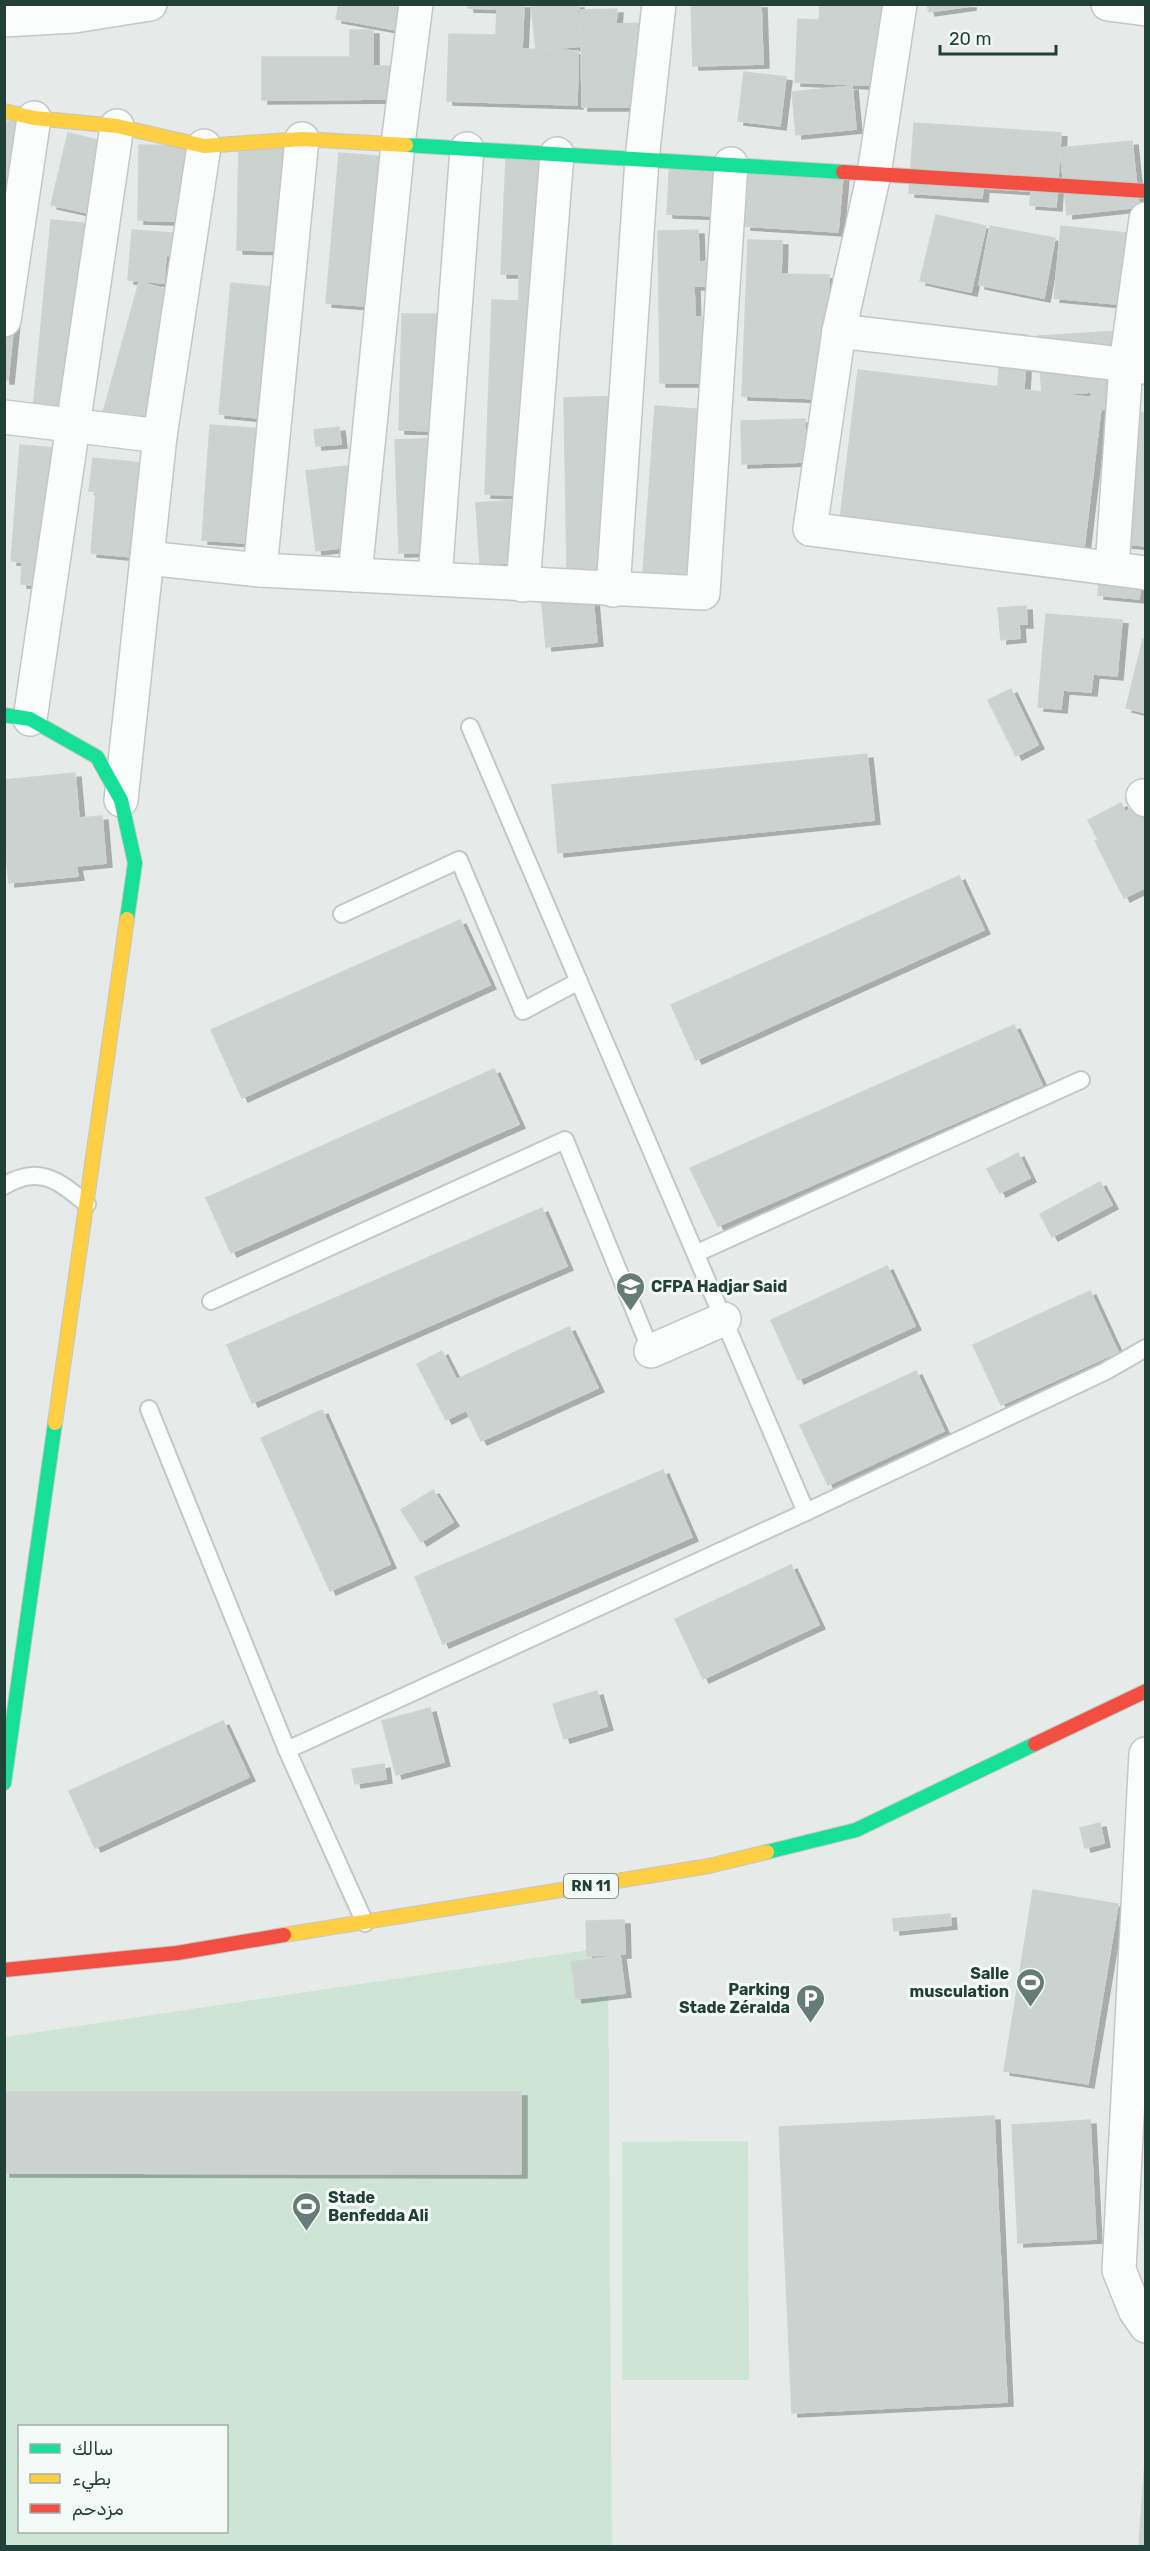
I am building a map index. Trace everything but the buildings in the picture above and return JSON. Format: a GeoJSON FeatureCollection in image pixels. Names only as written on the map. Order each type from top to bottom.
{"type":"FeatureCollection","features":[{"type":"Feature","properties":{"kind":"main road"},"geometry":{"type":"LineString","coordinates":[[19,115],[117,126],[204,146],[302,139],[1146,191]]}},
{"type":"Feature","properties":{"kind":"main road"},"geometry":{"type":"LineString","coordinates":[[4,1783],[135,863],[121,800],[97,757],[17,717]]}},
{"type":"Feature","properties":{"kind":"main road","name":"RN 11"},"geometry":{"type":"LineString","coordinates":[[4,1970],[177,1953],[709,1866],[856,1830],[1146,1691]]}},
{"type":"Feature","properties":{"kind":"street"},"geometry":{"type":"LineString","coordinates":[[4,20],[74,16],[150,4]]}},
{"type":"Feature","properties":{"kind":"street"},"geometry":{"type":"LineString","coordinates":[[355,575],[398,144],[416,4]]}},
{"type":"Feature","properties":{"kind":"street"},"geometry":{"type":"LineString","coordinates":[[613,590],[642,159],[659,4]]}},
{"type":"Feature","properties":{"kind":"street"},"geometry":{"type":"LineString","coordinates":[[900,4],[874,174],[839,331],[810,528],[1146,573]]}},
{"type":"Feature","properties":{"kind":"street"},"geometry":{"type":"LineString","coordinates":[[1108,4],[1146,9]]}},
{"type":"Feature","properties":{"kind":"street"},"geometry":{"type":"LineString","coordinates":[[4,321],[19,115]]}},
{"type":"Feature","properties":{"kind":"street"},"geometry":{"type":"LineString","coordinates":[[17,717],[73,426],[117,126]]}},
{"type":"Feature","properties":{"kind":"street"},"geometry":{"type":"LineString","coordinates":[[260,570],[302,139]]}},
{"type":"Feature","properties":{"kind":"street"},"geometry":{"type":"LineString","coordinates":[[121,800],[160,436],[204,146]]}},
{"type":"Feature","properties":{"kind":"street"},"geometry":{"type":"LineString","coordinates":[[435,579],[467,149]]}},
{"type":"Feature","properties":{"kind":"street"},"geometry":{"type":"LineString","coordinates":[[523,585],[557,154]]}},
{"type":"Feature","properties":{"kind":"street"},"geometry":{"type":"LineString","coordinates":[[147,558],[260,570],[703,593],[731,164]]}},
{"type":"Feature","properties":{"kind":"street"},"geometry":{"type":"LineString","coordinates":[[1112,568],[1136,366],[1146,219]]}},
{"type":"Feature","properties":{"kind":"street"},"geometry":{"type":"LineString","coordinates":[[839,331],[1136,366]]}},
{"type":"Feature","properties":{"kind":"street"},"geometry":{"type":"LineString","coordinates":[[4,417],[160,436]]}},
{"type":"Feature","properties":{"kind":"street"},"geometry":{"type":"LineString","coordinates":[[651,1351],[724,1319]]}},
{"type":"Feature","properties":{"kind":"street"},"geometry":{"type":"LineString","coordinates":[[1146,1754],[1119,2270],[1135,2310],[1146,2326]]}},
{"type":"Feature","properties":{"kind":"lane"},"geometry":{"type":"LineString","coordinates":[[470,727],[697,1252],[806,1512]]}},
{"type":"Feature","properties":{"kind":"lane"},"geometry":{"type":"LineString","coordinates":[[342,914],[459,860],[523,1011],[579,981]]}},
{"type":"Feature","properties":{"kind":"lane"},"geometry":{"type":"LineString","coordinates":[[697,1252],[1081,1080]]}},
{"type":"Feature","properties":{"kind":"lane"},"geometry":{"type":"LineString","coordinates":[[211,1301],[565,1140],[651,1351]]}},
{"type":"Feature","properties":{"kind":"lane"},"geometry":{"type":"LineString","coordinates":[[4,1186],[22,1176],[39,1176],[58,1180],[87,1204]]}},
{"type":"Feature","properties":{"kind":"lane"},"geometry":{"type":"LineString","coordinates":[[287,1750],[806,1512],[1094,1377],[1146,1348]]}},
{"type":"Feature","properties":{"kind":"lane"},"geometry":{"type":"LineString","coordinates":[[149,1409],[287,1750],[365,1923]]}},
{"type":"Feature","properties":{"kind":"green space","name":"Stade Benfedda Ali"},"geometry":{"type":"Polygon","coordinates":[[[608,1947],[612,2546],[5,2546],[5,2037],[608,1947]]]}},
{"type":"Feature","properties":{"kind":"green space"},"geometry":{"type":"Polygon","coordinates":[[[748,2141],[749,2380],[622,2380],[622,2142],[748,2141]]]}},
{"type":"Feature","properties":{"kind":"traffic: fast"},"geometry":{"type":"LineString","coordinates":[[406,145],[843,172]]}},
{"type":"Feature","properties":{"kind":"traffic: fast"},"geometry":{"type":"LineString","coordinates":[[4,715],[30,719],[97,757],[121,800],[135,863],[127,919]]}},
{"type":"Feature","properties":{"kind":"traffic: fast"},"geometry":{"type":"LineString","coordinates":[[4,1783],[55,1423]]}},
{"type":"Feature","properties":{"kind":"traffic: fast"},"geometry":{"type":"LineString","coordinates":[[767,1852],[856,1830],[1035,1744]]}},
{"type":"Feature","properties":{"kind":"traffic: slow"},"geometry":{"type":"LineString","coordinates":[[4,111],[34,118],[117,126],[204,146],[302,139],[406,145]]}},
{"type":"Feature","properties":{"kind":"traffic: slow"},"geometry":{"type":"LineString","coordinates":[[55,1423],[127,919]]}},
{"type":"Feature","properties":{"kind":"traffic: slow"},"geometry":{"type":"LineString","coordinates":[[284,1935],[709,1866],[767,1852]]}},
{"type":"Feature","properties":{"kind":"traffic: jam"},"geometry":{"type":"LineString","coordinates":[[843,172],[1146,191]]}},
{"type":"Feature","properties":{"kind":"traffic: jam"},"geometry":{"type":"LineString","coordinates":[[1035,1744],[1146,1691]]}},
{"type":"Feature","properties":{"kind":"traffic: jam"},"geometry":{"type":"LineString","coordinates":[[4,1970],[177,1953],[284,1935]]}},
{"type":"Feature","properties":{"kind":"place","name":"CFPA Hadjar Said"},"geometry":{"type":"Point","coordinates":[630,1312]}},
{"type":"Feature","properties":{"kind":"place","name":"Salle musculation"},"geometry":{"type":"Point","coordinates":[1030,2008]}},
{"type":"Feature","properties":{"kind":"place","name":"Parking Stade Zéralda"},"geometry":{"type":"Point","coordinates":[811,2024]}},
{"type":"Feature","properties":{"kind":"place","name":"Stade Benfedda Ali"},"geometry":{"type":"Point","coordinates":[307,2232]}}]}
